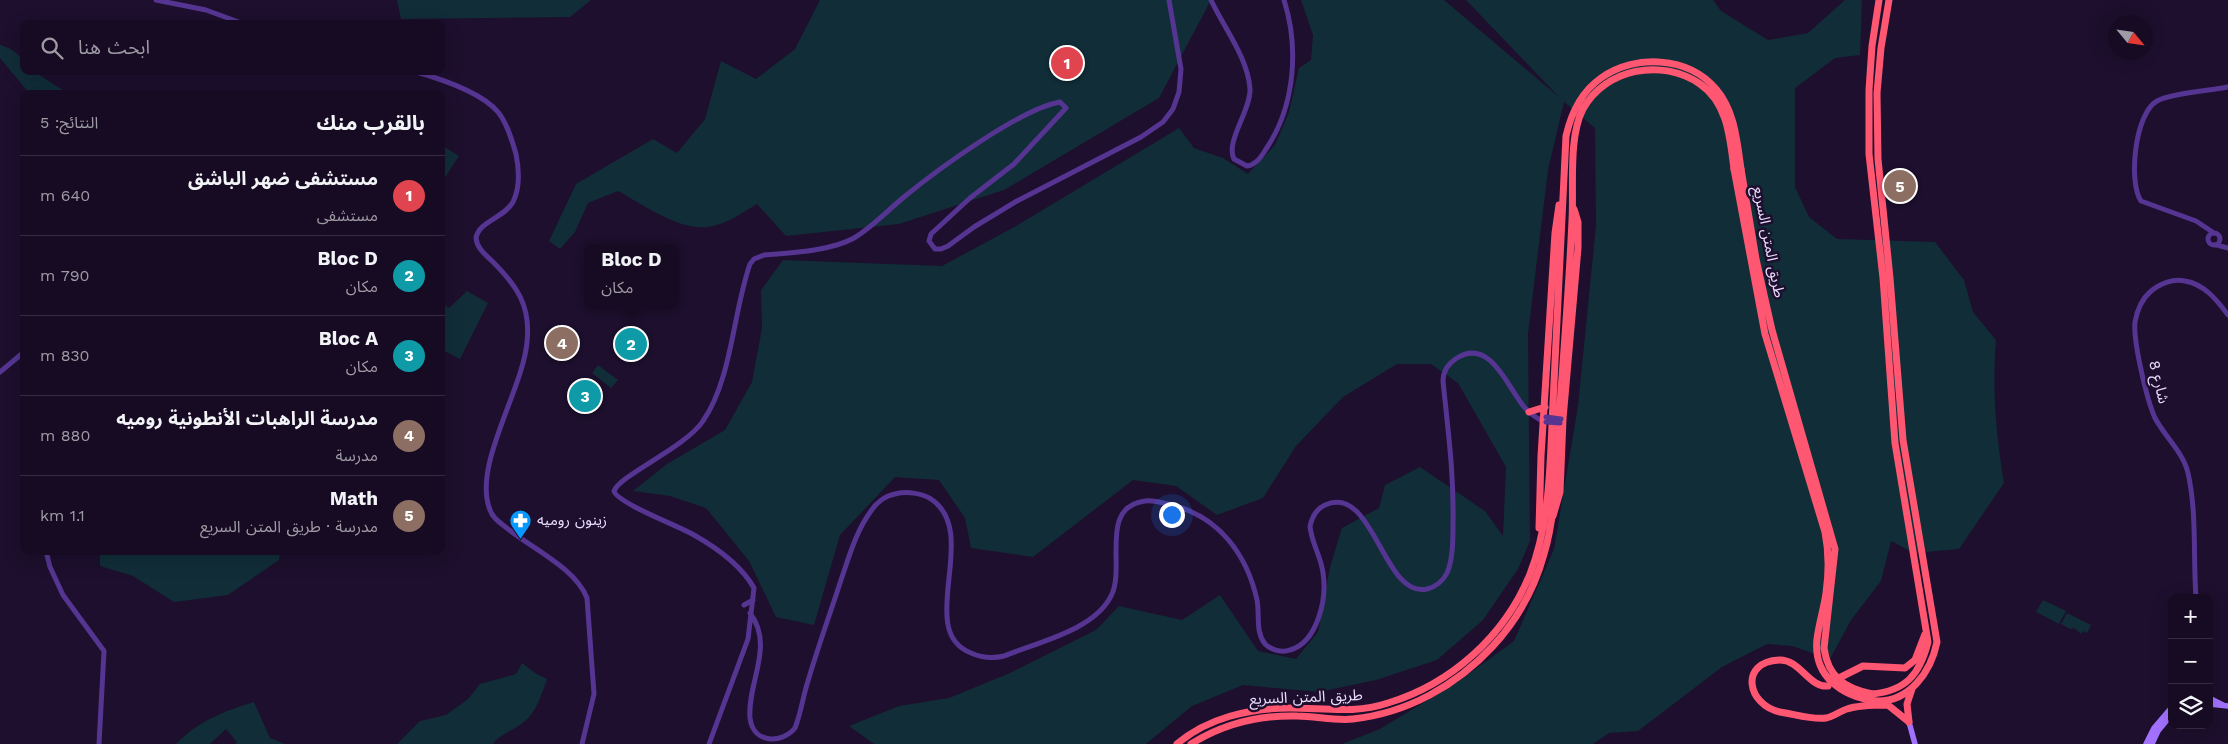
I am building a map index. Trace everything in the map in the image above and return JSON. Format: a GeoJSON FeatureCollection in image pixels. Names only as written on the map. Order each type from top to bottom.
{"type":"FeatureCollection","features":[{"type":"Feature","properties":{"kind":"highway"},"geometry":{"type":"LineString","coordinates":[[1874,697],[1891,691],[1915,674],[1925,655],[1928,642],[1896,443],[1883,278],[1869,154],[1869,90],[1872,46],[1879,0]]}},
{"type":"Feature","properties":{"kind":"highway","name":"طريق المتن السريع"},"geometry":{"type":"LineString","coordinates":[[1191,744],[1216,730],[1255,719],[1298,716],[1352,719],[1406,707],[1457,680],[1493,646],[1523,605],[1544,555],[1550,523],[1573,206],[1575,146],[1583,110],[1604,86],[1619,76],[1650,68],[1677,72],[1702,85],[1711,93],[1724,117],[1772,330],[1835,549],[1824,648],[1826,663],[1833,675],[1850,688],[1886,703],[1914,686],[1929,669],[1937,642],[1902,440],[1890,278],[1878,159],[1877,93],[1881,48],[1889,0]]}},
{"type":"Feature","properties":{"kind":"highway","name":"طريق المتن السريع"},"geometry":{"type":"LineString","coordinates":[[1177,744],[1202,728],[1257,709],[1290,708],[1334,711],[1368,709],[1418,692],[1437,682],[1473,656],[1506,616],[1530,574],[1540,538],[1551,428],[1566,136],[1570,119],[1577,105],[1600,78],[1624,66],[1648,62],[1665,62],[1700,74],[1717,90],[1729,110],[1734,126],[1737,169]]}},
{"type":"Feature","properties":{"kind":"highway"},"geometry":{"type":"LineString","coordinates":[[1540,538],[1539,514],[1543,419],[1555,233],[1563,190]]}},
{"type":"Feature","properties":{"kind":"highway"},"geometry":{"type":"LineString","coordinates":[[1550,523],[1557,509],[1560,492],[1562,421],[1578,248],[1578,222],[1573,206]]}},
{"type":"Feature","properties":{"kind":"highway"},"geometry":{"type":"LineString","coordinates":[[1529,412],[1545,406]]}},
{"type":"Feature","properties":{"kind":"highway"},"geometry":{"type":"LineString","coordinates":[[1841,677],[1863,666],[1905,668],[1915,660],[1927,628]]}},
{"type":"Feature","properties":{"kind":"highway"},"geometry":{"type":"LineString","coordinates":[[1828,686],[1821,685],[1784,660],[1762,665],[1754,672],[1752,679],[1753,691],[1757,698],[1778,711],[1826,718],[1849,708],[1886,703],[1909,723]]}},
{"type":"Feature","properties":{"kind":"highway"},"geometry":{"type":"LineString","coordinates":[[1909,723],[1906,704],[1914,686]]}},
{"type":"Feature","properties":{"kind":"main road"},"geometry":{"type":"LineString","coordinates":[[2213,700],[2226,706]]}},
{"type":"Feature","properties":{"kind":"main road"},"geometry":{"type":"LineString","coordinates":[[2213,704],[2226,706]]}},
{"type":"Feature","properties":{"kind":"main road"},"geometry":{"type":"LineString","coordinates":[[2146,744],[2154,728],[2168,712]]}},
{"type":"Feature","properties":{"kind":"main road"},"geometry":{"type":"LineString","coordinates":[[2152,744],[2158,731],[2168,719]]}},
{"type":"Feature","properties":{"kind":"main road"},"geometry":{"type":"LineString","coordinates":[[1909,723],[1915,744]]}},
{"type":"Feature","properties":{"kind":"street"},"geometry":{"type":"LineString","coordinates":[[156,0],[222,14],[235,20]]}},
{"type":"Feature","properties":{"kind":"street"},"geometry":{"type":"LineString","coordinates":[[710,744],[748,639],[750,613],[754,599],[752,585],[737,567],[719,551],[673,524],[627,504],[617,497],[614,491],[620,482],[658,460],[686,439],[700,427],[708,415],[728,353],[750,264],[764,255],[839,245],[853,238],[917,187],[1011,122],[1060,102],[1066,108],[1014,164],[970,198],[931,234],[929,241],[935,249],[948,246],[974,226],[1017,201],[1152,130],[1173,109],[1179,92],[1181,69],[1169,0]]}},
{"type":"Feature","properties":{"kind":"street"},"geometry":{"type":"LineString","coordinates":[[1211,0],[1240,56],[1247,76],[1250,90],[1247,106],[1231,149],[1234,159],[1247,166],[1254,164],[1259,159],[1274,137],[1288,98],[1292,71],[1292,36],[1284,0]]}},
{"type":"Feature","properties":{"kind":"street"},"geometry":{"type":"LineString","coordinates":[[424,75],[456,86],[488,103],[504,120],[514,148],[518,181],[513,202],[503,214],[482,227],[476,238],[478,248],[504,274],[522,298],[528,334],[522,369],[494,446],[486,496],[494,517],[572,576],[583,588],[587,598],[594,694],[582,744]]}},
{"type":"Feature","properties":{"kind":"street"},"geometry":{"type":"LineString","coordinates":[[2228,87],[2166,98],[2152,104],[2144,119],[2133,166],[2134,184],[2141,201],[2180,214],[2205,227],[2211,235],[2220,237],[2228,243]]}},
{"type":"Feature","properties":{"kind":"street"},"geometry":{"type":"LineString","coordinates":[[2211,235],[2210,244],[2228,248]]}},
{"type":"Feature","properties":{"kind":"street"},"geometry":{"type":"LineString","coordinates":[[2218,245],[2220,237]]}},
{"type":"Feature","properties":{"kind":"street","name":"شارع 8"},"geometry":{"type":"LineString","coordinates":[[2196,594],[2192,508],[2187,470],[2156,419],[2149,403],[2135,324],[2141,304],[2147,295],[2154,288],[2175,280],[2194,283],[2208,292],[2228,315]]}},
{"type":"Feature","properties":{"kind":"street"},"geometry":{"type":"LineString","coordinates":[[750,613],[760,632],[760,656],[751,706],[751,721],[755,731],[763,738],[768,741],[778,741],[788,737],[797,723],[813,664],[863,523],[872,509],[885,497],[908,493],[928,497],[940,507],[948,519],[952,536],[948,626],[956,640],[970,653],[991,658],[1004,656],[1083,624],[1101,612],[1111,597],[1116,578],[1118,559],[1114,541],[1118,523],[1131,507],[1145,501],[1173,505],[1191,512],[1216,527],[1227,537],[1249,572],[1257,599],[1259,633],[1262,639],[1275,650],[1291,650],[1302,643],[1311,630],[1322,602],[1324,573],[1310,526],[1314,515],[1323,506],[1336,503],[1346,505],[1359,514],[1376,537],[1396,572],[1409,587],[1417,590],[1428,589],[1435,586],[1445,576],[1450,564],[1454,490],[1452,450],[1443,380],[1445,371],[1451,362],[1468,354],[1478,354],[1501,372],[1529,412],[1543,419],[1562,421]]}},
{"type":"Feature","properties":{"kind":"street"},"geometry":{"type":"LineString","coordinates":[[0,372],[20,355]]}},
{"type":"Feature","properties":{"kind":"street"},"geometry":{"type":"LineString","coordinates":[[47,555],[50,567],[63,595],[104,651],[99,744]]}},
{"type":"Feature","properties":{"kind":"street"},"geometry":{"type":"LineString","coordinates":[[744,604],[754,599]]}},
{"type":"Feature","properties":{"kind":"street"},"geometry":{"type":"LineString","coordinates":[[748,639],[752,634],[760,632]]}},
{"type":"Feature","properties":{"kind":"shaded area"},"geometry":{"type":"Polygon","coordinates":[[[397,0],[591,0],[570,17],[401,19],[397,0]]]}},
{"type":"Feature","properties":{"kind":"shaded area"},"geometry":{"type":"Polygon","coordinates":[[[820,0],[1211,0],[1159,98],[1004,190],[899,224],[786,236],[757,204],[721,224],[696,227],[673,221],[618,191],[588,203],[575,232],[560,249],[549,241],[576,184],[653,139],[677,153],[705,119],[721,61],[756,79],[795,49],[820,0]]]}},
{"type":"Feature","properties":{"kind":"shaded area"},"geometry":{"type":"Polygon","coordinates":[[[1301,0],[1444,0],[1559,97],[1466,0],[1713,0],[1721,11],[1768,40],[1808,33],[1845,0],[1862,0],[1860,55],[1835,58],[1795,88],[1795,187],[1809,217],[1837,239],[1935,242],[1964,280],[1973,312],[1996,340],[1994,377],[1999,447],[2004,483],[1959,549],[1914,553],[1891,541],[1881,581],[1851,620],[1830,659],[1792,646],[1767,644],[1722,667],[1638,731],[1609,733],[1593,744],[1342,744],[1380,729],[1456,683],[1514,641],[1554,549],[1578,406],[1596,225],[1595,128],[1564,102],[1548,170],[1528,334],[1530,541],[1518,569],[1483,620],[1437,660],[1376,680],[1319,692],[1243,685],[1192,706],[1146,744],[874,744],[849,726],[899,706],[949,698],[1010,673],[1096,630],[1119,606],[1182,620],[1220,595],[1258,651],[1296,659],[1318,632],[1330,567],[1342,528],[1379,508],[1385,485],[1420,467],[1485,511],[1503,536],[1506,467],[1458,383],[1431,364],[1397,364],[1343,397],[1296,446],[1263,498],[1217,515],[1176,486],[1133,480],[1033,557],[971,548],[965,518],[939,480],[895,477],[840,535],[814,625],[776,617],[749,561],[706,508],[670,496],[633,491],[667,464],[725,430],[752,382],[762,328],[761,290],[783,260],[942,266],[1016,226],[1179,128],[1194,148],[1223,158],[1248,174],[1275,145],[1289,112],[1299,68],[1311,60],[1313,35],[1301,0]]]}},
{"type":"Feature","properties":{"kind":"shaded area"},"geometry":{"type":"Polygon","coordinates":[[[0,45],[10,49],[20,57],[20,75],[39,75],[63,90],[27,90],[0,58],[0,45]]]}},
{"type":"Feature","properties":{"kind":"shaded area"},"geometry":{"type":"Polygon","coordinates":[[[445,147],[459,156],[445,177],[445,147]]]}},
{"type":"Feature","properties":{"kind":"shaded area"},"geometry":{"type":"Polygon","coordinates":[[[467,291],[488,303],[460,359],[445,351],[445,305],[449,308],[467,291]]]}},
{"type":"Feature","properties":{"kind":"shaded area"},"geometry":{"type":"Polygon","coordinates":[[[598,365],[618,380],[611,388],[592,373],[598,365]]]}},
{"type":"Feature","properties":{"kind":"shaded area"},"geometry":{"type":"Polygon","coordinates":[[[100,555],[280,555],[279,560],[228,595],[174,602],[133,576],[100,566],[100,555]]]}},
{"type":"Feature","properties":{"kind":"shaded area"},"geometry":{"type":"Polygon","coordinates":[[[2043,600],[2066,611],[2059,624],[2036,612],[2043,600]]]}},
{"type":"Feature","properties":{"kind":"shaded area"},"geometry":{"type":"Polygon","coordinates":[[[2067,613],[2091,625],[2087,633],[2083,631],[2081,634],[2074,628],[2070,629],[2061,624],[2067,613]]]}},
{"type":"Feature","properties":{"kind":"shaded area"},"geometry":{"type":"Polygon","coordinates":[[[522,663],[547,679],[536,707],[529,717],[493,744],[397,744],[420,721],[446,715],[468,699],[480,684],[516,674],[522,663]]]}},
{"type":"Feature","properties":{"kind":"shaded area"},"geometry":{"type":"Polygon","coordinates":[[[254,702],[270,738],[285,744],[235,744],[237,742],[226,729],[210,744],[176,744],[202,723],[232,709],[254,702]]]}},
{"type":"Feature","properties":{"kind":"place","name":"مستشفى ضهر الباشق"},"geometry":{"type":"Point","coordinates":[1067,63]}},
{"type":"Feature","properties":{"kind":"place","name":"Math"},"geometry":{"type":"Point","coordinates":[1900,186]}},
{"type":"Feature","properties":{"kind":"place","name":"مدرسة الراهبات الأنطونية روميه"},"geometry":{"type":"Point","coordinates":[562,343]}},
{"type":"Feature","properties":{"kind":"place","name":"Bloc D"},"geometry":{"type":"Point","coordinates":[631,344]}},
{"type":"Feature","properties":{"kind":"place","name":"Bloc A"},"geometry":{"type":"Point","coordinates":[585,396]}},
{"type":"Feature","properties":{"kind":"place","name":"زينون روميه"},"geometry":{"type":"Point","coordinates":[521,539]}}]}
